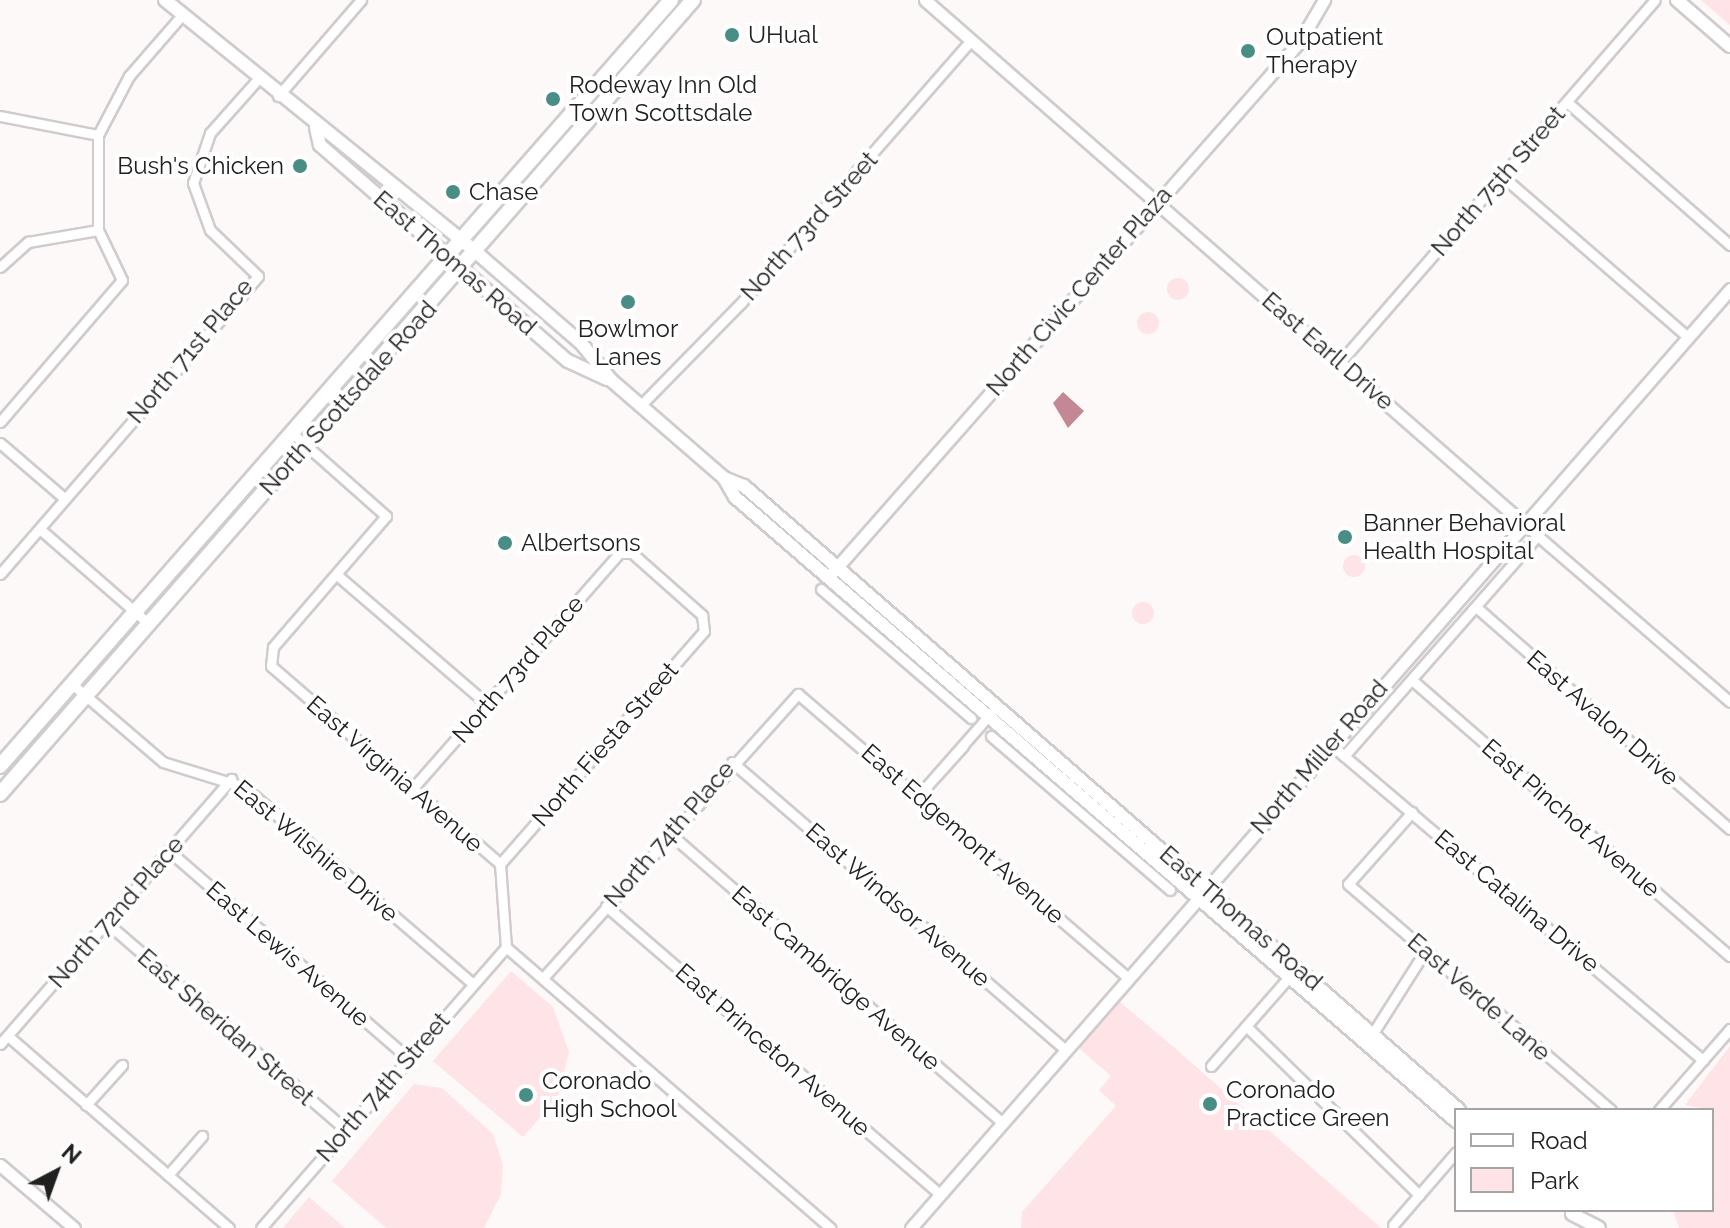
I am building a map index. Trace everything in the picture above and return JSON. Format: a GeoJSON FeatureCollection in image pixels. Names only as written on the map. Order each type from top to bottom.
{"type":"FeatureCollection","features":[{"type":"Feature","properties":{"kind":"main road","name":"East Thomas Road"},"geometry":{"type":"LineString","coordinates":[[165,0],[316,128],[335,134],[581,343],[611,380],[724,478],[735,497],[988,717],[1009,743],[1132,850],[1200,892],[1373,1033],[1457,1108]]}},
{"type":"Feature","properties":{"kind":"main road","name":"North Scottsdale Road"},"geometry":{"type":"LineString","coordinates":[[0,766],[459,238],[671,0]]}},
{"type":"Feature","properties":{"kind":"main road","name":"North Scottsdale Road"},"geometry":{"type":"LineString","coordinates":[[0,794],[477,253],[693,0]]}},
{"type":"Feature","properties":{"kind":"main road"},"geometry":{"type":"LineString","coordinates":[[1677,0],[1730,46]]}},
{"type":"Feature","properties":{"kind":"main road","name":"East Thomas Road"},"geometry":{"type":"LineString","coordinates":[[316,128],[320,145],[568,361],[611,380]]}},
{"type":"Feature","properties":{"kind":"main road"},"geometry":{"type":"LineString","coordinates":[[323,396],[339,409]]}},
{"type":"Feature","properties":{"kind":"main road","name":"East Thomas Road"},"geometry":{"type":"LineString","coordinates":[[829,578],[872,624],[962,694],[997,707],[1022,728],[1288,978],[1454,1119]]}},
{"type":"Feature","properties":{"kind":"main road"},"geometry":{"type":"LineString","coordinates":[[1573,1212],[1599,1228]]}},
{"type":"Feature","properties":{"kind":"street"},"geometry":{"type":"LineString","coordinates":[[278,96],[361,0]]}},
{"type":"Feature","properties":{"kind":"street","name":"East Earll Drive"},"geometry":{"type":"LineString","coordinates":[[925,0],[1730,702]]}},
{"type":"Feature","properties":{"kind":"street","name":"North Civic Center Plaza"},"geometry":{"type":"LineString","coordinates":[[829,578],[1310,28],[1324,0]]}},
{"type":"Feature","properties":{"kind":"street","name":"North 75th Street"},"geometry":{"type":"LineString","coordinates":[[1341,361],[1655,0]]}},
{"type":"Feature","properties":{"kind":"street"},"geometry":{"type":"LineString","coordinates":[[0,422],[122,280],[98,230],[98,135],[129,76],[182,15]]}},
{"type":"Feature","properties":{"kind":"street","name":"North 73rd Street"},"geometry":{"type":"LineString","coordinates":[[640,406],[741,303],[971,40]]}},
{"type":"Feature","properties":{"kind":"street","name":"North 71st Place"},"geometry":{"type":"LineString","coordinates":[[0,574],[258,276],[210,230],[193,183],[201,148],[258,79]]}},
{"type":"Feature","properties":{"kind":"street"},"geometry":{"type":"LineString","coordinates":[[1567,102],[1730,245]]}},
{"type":"Feature","properties":{"kind":"street"},"geometry":{"type":"LineString","coordinates":[[0,116],[98,135]]}},
{"type":"Feature","properties":{"kind":"street"},"geometry":{"type":"LineString","coordinates":[[1502,176],[1688,337]]}},
{"type":"Feature","properties":{"kind":"street"},"geometry":{"type":"LineString","coordinates":[[0,267],[28,242],[98,230]]}},
{"type":"Feature","properties":{"kind":"street","name":"North Miller Road"},"geometry":{"type":"LineString","coordinates":[[911,1228],[1126,976],[1730,289]]}},
{"type":"Feature","properties":{"kind":"street"},"geometry":{"type":"LineString","coordinates":[[291,432],[386,516],[337,575],[487,704]]}},
{"type":"Feature","properties":{"kind":"street"},"geometry":{"type":"LineString","coordinates":[[0,443],[64,498]]}},
{"type":"Feature","properties":{"kind":"street"},"geometry":{"type":"LineString","coordinates":[[41,530],[149,624]]}},
{"type":"Feature","properties":{"kind":"street","name":"North Miller Road"},"geometry":{"type":"LineString","coordinates":[[1344,756],[1538,535]]}},
{"type":"Feature","properties":{"kind":"street","name":"North 73rd Place"},"geometry":{"type":"LineString","coordinates":[[412,789],[625,551],[705,623]]}},
{"type":"Feature","properties":{"kind":"street","name":"East Virginia Avenue"},"geometry":{"type":"LineString","coordinates":[[337,575],[269,660],[500,864],[506,947]]}},
{"type":"Feature","properties":{"kind":"street","name":"East Avalon Drive"},"geometry":{"type":"LineString","coordinates":[[1476,607],[1730,829]]}},
{"type":"Feature","properties":{"kind":"street","name":"North Fiesta Street"},"geometry":{"type":"LineString","coordinates":[[500,864],[705,623]]}},
{"type":"Feature","properties":{"kind":"street","name":"East Pinchot Avenue"},"geometry":{"type":"LineString","coordinates":[[1412,680],[1730,956]]}},
{"type":"Feature","properties":{"kind":"street","name":"East Wilshire Drive"},"geometry":{"type":"LineString","coordinates":[[72,684],[163,762],[231,779],[473,984]]}},
{"type":"Feature","properties":{"kind":"street","name":"North 74th Place"},"geometry":{"type":"LineString","coordinates":[[543,978],[732,762],[798,694]]}},
{"type":"Feature","properties":{"kind":"street","name":"East Edgemont Avenue"},"geometry":{"type":"LineString","coordinates":[[798,694],[1126,976]]}},
{"type":"Feature","properties":{"kind":"street","name":"East Thomas Road"},"geometry":{"type":"LineString","coordinates":[[962,694],[971,718]]}},
{"type":"Feature","properties":{"kind":"street"},"geometry":{"type":"LineString","coordinates":[[919,795],[997,707]]}},
{"type":"Feature","properties":{"kind":"street"},"geometry":{"type":"LineString","coordinates":[[1009,743],[1022,728]]}},
{"type":"Feature","properties":{"kind":"street","name":"East Thomas Road"},"geometry":{"type":"LineString","coordinates":[[991,736],[1009,743]]}},
{"type":"Feature","properties":{"kind":"street","name":"East Catalina Drive"},"geometry":{"type":"LineString","coordinates":[[1330,744],[1703,1060]]}},
{"type":"Feature","properties":{"kind":"street","name":"East Windsor Avenue"},"geometry":{"type":"LineString","coordinates":[[732,762],[1064,1049]]}},
{"type":"Feature","properties":{"kind":"street","name":"North 72nd Place"},"geometry":{"type":"LineString","coordinates":[[0,1044],[231,779]]}},
{"type":"Feature","properties":{"kind":"street","name":"East Verde Lane"},"geometry":{"type":"LineString","coordinates":[[1412,812],[1348,884],[1609,1108]]}},
{"type":"Feature","properties":{"kind":"street","name":"East Cambridge Avenue"},"geometry":{"type":"LineString","coordinates":[[669,833],[1003,1123]]}},
{"type":"Feature","properties":{"kind":"street","name":"East Thomas Road"},"geometry":{"type":"LineString","coordinates":[[1132,850],[1170,890]]}},
{"type":"Feature","properties":{"kind":"street","name":"East Lewis Avenue"},"geometry":{"type":"LineString","coordinates":[[169,851],[408,1058]]}},
{"type":"Feature","properties":{"kind":"street","name":"East Princeton Avenue"},"geometry":{"type":"LineString","coordinates":[[606,906],[940,1194]]}},
{"type":"Feature","properties":{"kind":"street","name":"East Sheridan Street"},"geometry":{"type":"LineString","coordinates":[[107,923],[346,1130]]}},
{"type":"Feature","properties":{"kind":"street"},"geometry":{"type":"LineString","coordinates":[[506,947],[830,1228]]}},
{"type":"Feature","properties":{"kind":"street","name":"North 74th Street"},"geometry":{"type":"LineString","coordinates":[[261,1228],[506,947]]}},
{"type":"Feature","properties":{"kind":"street"},"geometry":{"type":"LineString","coordinates":[[1373,1033],[1425,951]]}},
{"type":"Feature","properties":{"kind":"street"},"geometry":{"type":"LineString","coordinates":[[1211,1066],[1288,978]]}},
{"type":"Feature","properties":{"kind":"street"},"geometry":{"type":"LineString","coordinates":[[1246,1026],[1419,1195]]}},
{"type":"Feature","properties":{"kind":"street"},"geometry":{"type":"LineString","coordinates":[[1661,1108],[1730,1029]]}},
{"type":"Feature","properties":{"kind":"street"},"geometry":{"type":"LineString","coordinates":[[8,1036],[229,1228]]}},
{"type":"Feature","properties":{"kind":"street"},"geometry":{"type":"LineString","coordinates":[[86,1105],[122,1065]]}},
{"type":"Feature","properties":{"kind":"street"},"geometry":{"type":"LineString","coordinates":[[168,1175],[202,1136]]}},
{"type":"Feature","properties":{"kind":"street"},"geometry":{"type":"LineString","coordinates":[[1393,1225],[1454,1154]]}},
{"type":"Feature","properties":{"kind":"street"},"geometry":{"type":"LineString","coordinates":[[0,1165],[74,1228]]}},
{"type":"Feature","properties":{"kind":"green space"},"geometry":{"type":"Polygon","coordinates":[[[1701,0],[1730,0],[1730,25],[1701,0]]]}},
{"type":"Feature","properties":{"kind":"green space"},"geometry":{"type":"Polygon","coordinates":[[[1178,278],[1186,281],[1189,289],[1186,297],[1178,300],[1170,297],[1167,289],[1170,281],[1178,278]]]}},
{"type":"Feature","properties":{"kind":"green space"},"geometry":{"type":"Polygon","coordinates":[[[1148,312],[1156,315],[1159,323],[1156,331],[1148,334],[1140,331],[1137,323],[1140,315],[1148,312]]]}},
{"type":"Feature","properties":{"kind":"green space"},"geometry":{"type":"Polygon","coordinates":[[[1354,555],[1365,566],[1354,577],[1343,566],[1354,555]]]}},
{"type":"Feature","properties":{"kind":"green space"},"geometry":{"type":"Polygon","coordinates":[[[1139,602],[1147,602],[1154,613],[1147,624],[1139,624],[1132,617],[1132,609],[1139,602]]]}},
{"type":"Feature","properties":{"kind":"green space"},"geometry":{"type":"Polygon","coordinates":[[[511,971],[553,1007],[569,1052],[558,1097],[523,1137],[433,1061],[511,971]]]}},
{"type":"Feature","properties":{"kind":"green space"},"geometry":{"type":"Polygon","coordinates":[[[1120,1002],[1381,1228],[1021,1228],[1022,1212],[1116,1106],[1099,1090],[1111,1076],[1079,1048],[1120,1002]]]}},
{"type":"Feature","properties":{"kind":"green space"},"geometry":{"type":"Polygon","coordinates":[[[1730,1046],[1730,1228],[1679,1228],[1674,1212],[1714,1212],[1714,1108],[1685,1105],[1730,1046]]]}},
{"type":"Feature","properties":{"kind":"green space"},"geometry":{"type":"Polygon","coordinates":[[[414,1084],[442,1088],[493,1134],[503,1165],[501,1194],[484,1228],[386,1228],[332,1181],[414,1084]]]}},
{"type":"Feature","properties":{"kind":"green space"},"geometry":{"type":"Polygon","coordinates":[[[309,1197],[345,1228],[283,1228],[309,1197]]]}},
{"type":"Feature","properties":{"kind":"shaded area"},"geometry":{"type":"Polygon","coordinates":[[[1063,392],[1084,411],[1068,428],[1053,403],[1063,392]]]}},
{"type":"Feature","properties":{"kind":"place","name":"UHual"},"geometry":{"type":"Point","coordinates":[732,35]}},
{"type":"Feature","properties":{"kind":"place","name":"Outpatient Therapy"},"geometry":{"type":"Point","coordinates":[1248,51]}},
{"type":"Feature","properties":{"kind":"place","name":"Rodeway Inn Old Town Scottsdale"},"geometry":{"type":"Point","coordinates":[553,99]}},
{"type":"Feature","properties":{"kind":"place","name":"Bush's Chicken"},"geometry":{"type":"Point","coordinates":[300,166]}},
{"type":"Feature","properties":{"kind":"place","name":"Chase"},"geometry":{"type":"Point","coordinates":[453,192]}},
{"type":"Feature","properties":{"kind":"place","name":"Bowlmor Lanes"},"geometry":{"type":"Point","coordinates":[628,302]}},
{"type":"Feature","properties":{"kind":"place","name":"Banner Behavioral Health Hospital"},"geometry":{"type":"Point","coordinates":[1345,537]}},
{"type":"Feature","properties":{"kind":"place","name":"Albertsons"},"geometry":{"type":"Point","coordinates":[505,543]}},
{"type":"Feature","properties":{"kind":"place","name":"Coronado High School"},"geometry":{"type":"Point","coordinates":[526,1095]}},
{"type":"Feature","properties":{"kind":"place","name":"Coronado Practice Green"},"geometry":{"type":"Point","coordinates":[1210,1104]}}]}
